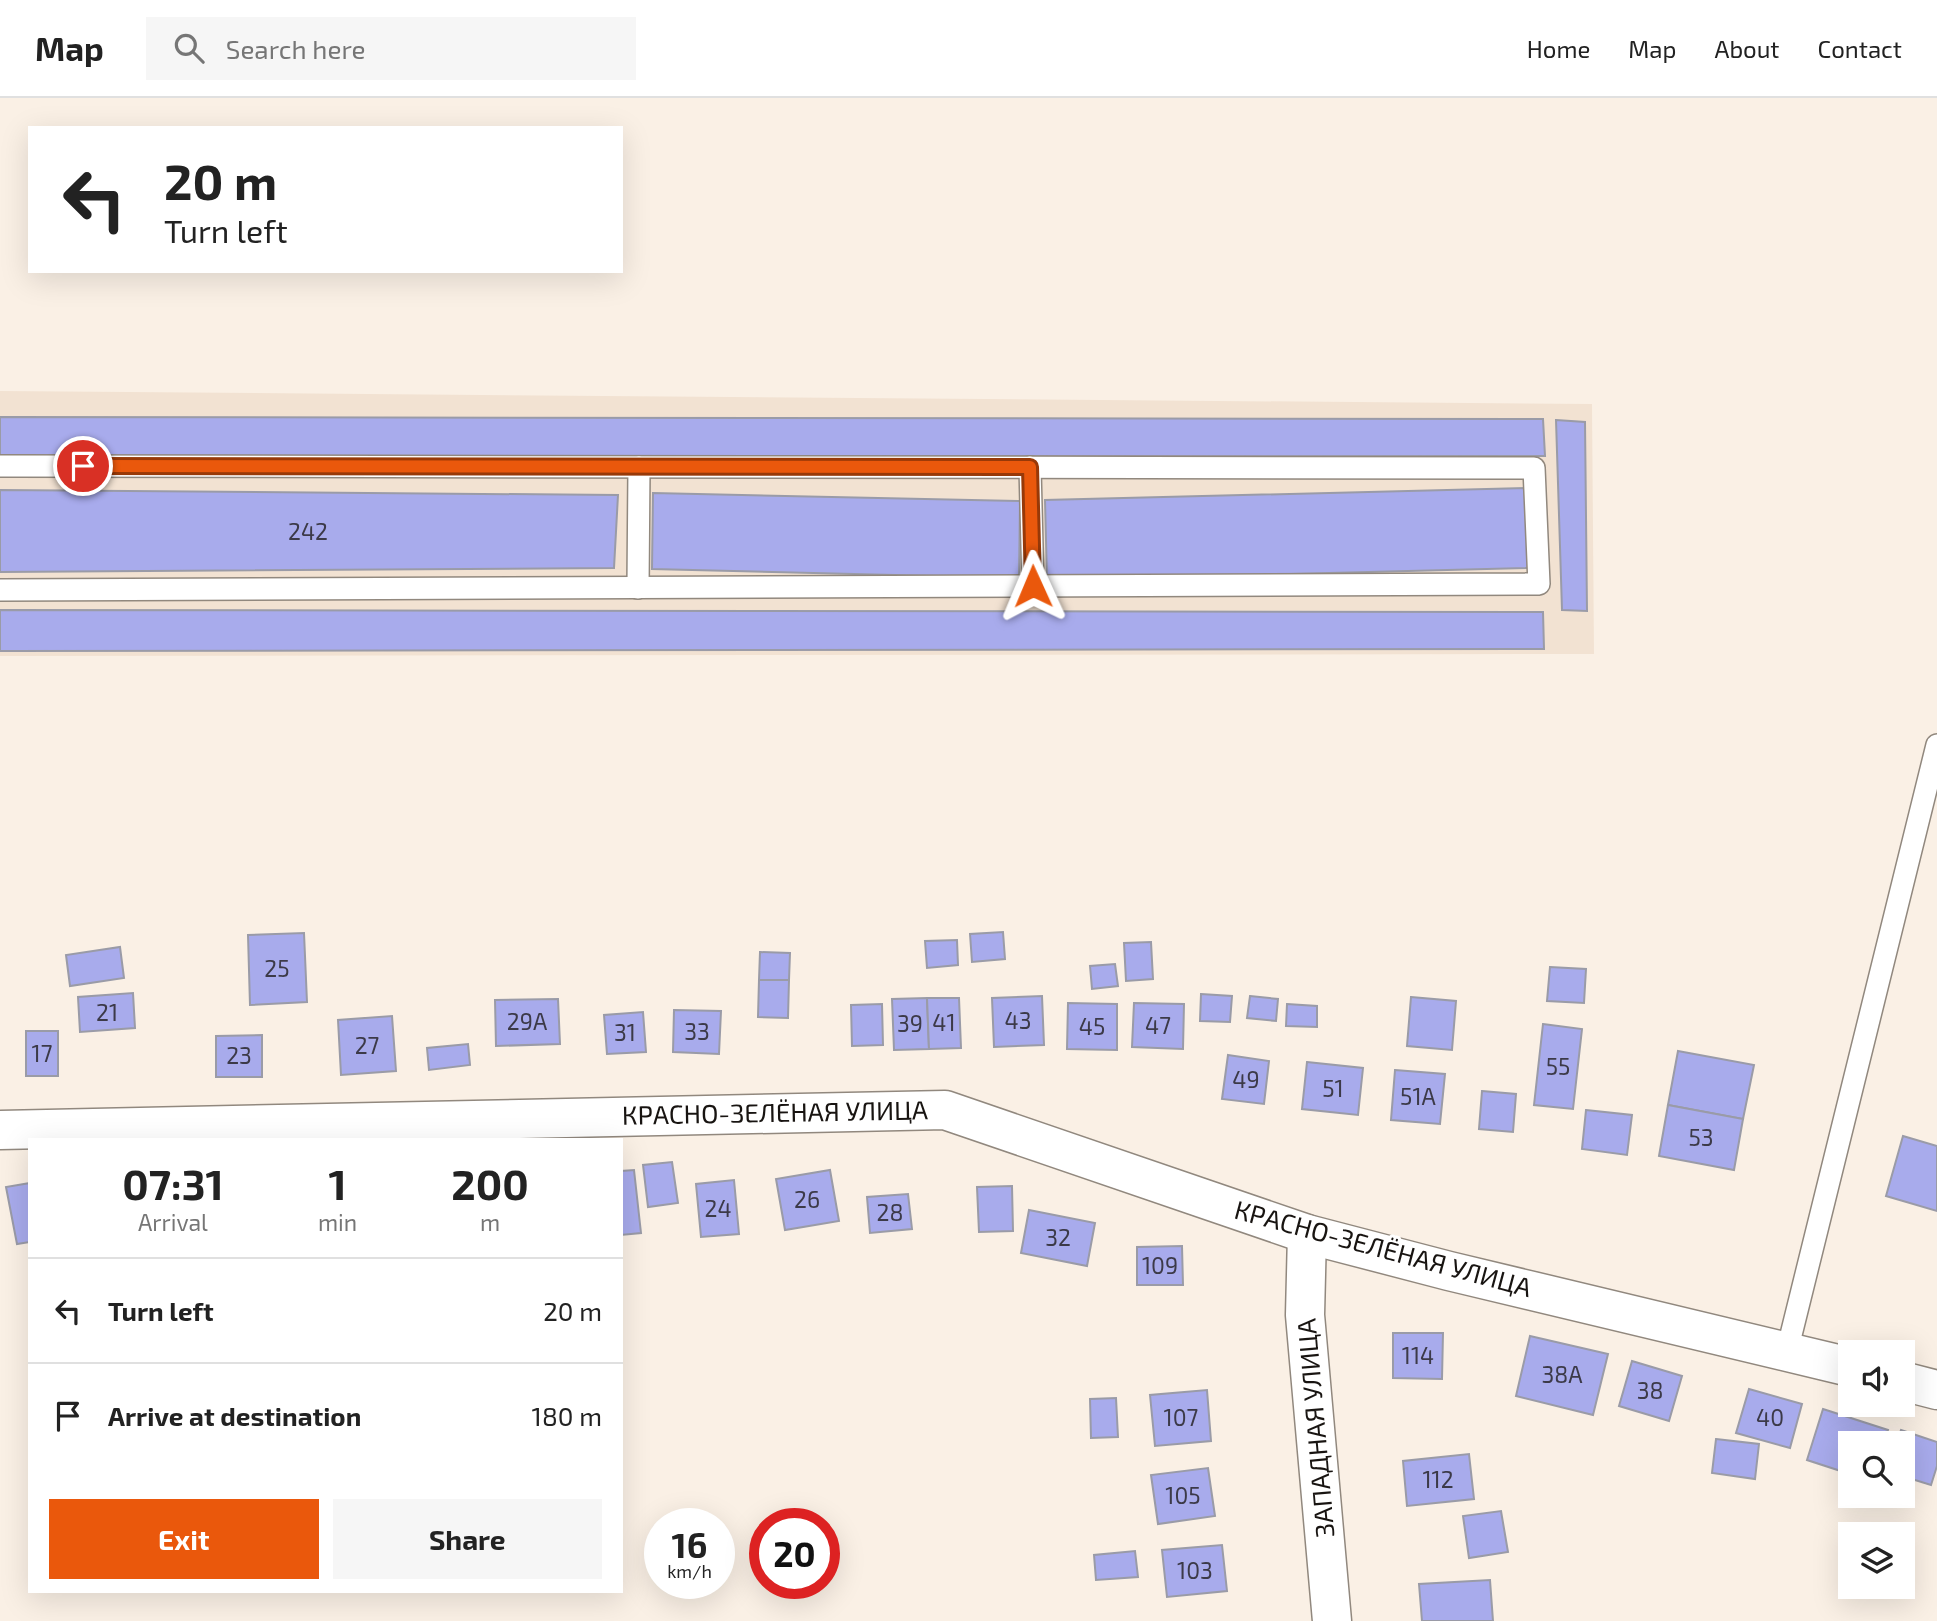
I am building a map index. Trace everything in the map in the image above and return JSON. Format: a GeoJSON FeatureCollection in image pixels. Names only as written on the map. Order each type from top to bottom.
{"type":"FeatureCollection","features":[{"type":"Feature","properties":{"kind":"street","name":"КРАСНО-ЗЕЛЁНАЯ УЛИЦА"},"geometry":{"type":"LineString","coordinates":[[0,1130],[945,1110],[1307,1234],[1449,1271],[1838,1364]]}},
{"type":"Feature","properties":{"kind":"street","name":"ЗАПАДНАЯ УЛИЦА"},"geometry":{"type":"LineString","coordinates":[[1307,1234],[1305,1315],[1332,1621]]}},
{"type":"Feature","properties":{"kind":"street"},"geometry":{"type":"LineString","coordinates":[[1915,1384],[1937,1390]]}},
{"type":"Feature","properties":{"kind":"lane"},"geometry":{"type":"LineString","coordinates":[[0,466],[1534,468],[1539,584],[0,590]]}},
{"type":"Feature","properties":{"kind":"lane"},"geometry":{"type":"LineString","coordinates":[[638,588],[639,467]]}},
{"type":"Feature","properties":{"kind":"lane"},"geometry":{"type":"LineString","coordinates":[[1030,467],[1033,586]]}},
{"type":"Feature","properties":{"kind":"lane"},"geometry":{"type":"LineString","coordinates":[[1787,1351],[1937,745]]}},
{"type":"Feature","properties":{"kind":"shaded area"},"geometry":{"type":"Polygon","coordinates":[[[0,391],[1592,404],[1594,654],[0,656],[0,391]]]}},
{"type":"Feature","properties":{"kind":"building"},"geometry":{"type":"Polygon","coordinates":[[[0,417],[1543,419],[1545,456],[0,457],[0,417]]]}},
{"type":"Feature","properties":{"kind":"building"},"geometry":{"type":"Polygon","coordinates":[[[1556,420],[1585,422],[1587,611],[1562,610],[1556,420]]]}},
{"type":"Feature","properties":{"kind":"building"},"geometry":{"type":"Polygon","coordinates":[[[1526,488],[1528,568],[1047,580],[1045,500],[1526,488]]]}},
{"type":"Feature","properties":{"kind":"building"},"geometry":{"type":"Polygon","coordinates":[[[0,490],[618,495],[614,568],[0,572],[0,490]]]}},
{"type":"Feature","properties":{"kind":"building"},"geometry":{"type":"Polygon","coordinates":[[[653,493],[1020,501],[1019,578],[652,569],[653,493]]]}},
{"type":"Feature","properties":{"kind":"building"},"geometry":{"type":"Polygon","coordinates":[[[0,610],[1543,612],[1544,649],[0,651],[0,610]]]}},
{"type":"Feature","properties":{"kind":"building"},"geometry":{"type":"Polygon","coordinates":[[[1003,932],[1005,959],[972,962],[970,934],[1003,932]]]}},
{"type":"Feature","properties":{"kind":"building"},"geometry":{"type":"Polygon","coordinates":[[[304,933],[307,1002],[250,1005],[248,935],[304,933]]]}},
{"type":"Feature","properties":{"kind":"building"},"geometry":{"type":"Polygon","coordinates":[[[957,940],[958,965],[927,968],[925,941],[957,940]]]}},
{"type":"Feature","properties":{"kind":"building"},"geometry":{"type":"Polygon","coordinates":[[[1151,942],[1153,979],[1126,981],[1124,943],[1151,942]]]}},
{"type":"Feature","properties":{"kind":"building"},"geometry":{"type":"Polygon","coordinates":[[[120,947],[124,978],[70,986],[66,955],[120,947]]]}},
{"type":"Feature","properties":{"kind":"building"},"geometry":{"type":"Polygon","coordinates":[[[760,952],[790,953],[789,980],[759,980],[760,952]]]}},
{"type":"Feature","properties":{"kind":"building"},"geometry":{"type":"Polygon","coordinates":[[[1115,964],[1118,986],[1092,989],[1090,966],[1115,964]]]}},
{"type":"Feature","properties":{"kind":"building"},"geometry":{"type":"Polygon","coordinates":[[[1550,967],[1586,969],[1584,1003],[1547,1001],[1550,967]]]}},
{"type":"Feature","properties":{"kind":"building"},"geometry":{"type":"Polygon","coordinates":[[[759,980],[789,980],[788,1018],[758,1017],[759,980]]]}},
{"type":"Feature","properties":{"kind":"building"},"geometry":{"type":"Polygon","coordinates":[[[133,993],[135,1028],[80,1032],[78,997],[133,993]]]}},
{"type":"Feature","properties":{"kind":"building"},"geometry":{"type":"Polygon","coordinates":[[[1201,994],[1232,996],[1230,1022],[1200,1021],[1201,994]]]}},
{"type":"Feature","properties":{"kind":"building"},"geometry":{"type":"Polygon","coordinates":[[[1042,996],[1044,1045],[994,1047],[992,998],[1042,996]]]}},
{"type":"Feature","properties":{"kind":"building"},"geometry":{"type":"Polygon","coordinates":[[[1250,996],[1278,999],[1276,1021],[1247,1018],[1250,996]]]}},
{"type":"Feature","properties":{"kind":"building"},"geometry":{"type":"Polygon","coordinates":[[[1411,997],[1456,1001],[1452,1050],[1407,1046],[1411,997]]]}},
{"type":"Feature","properties":{"kind":"building"},"geometry":{"type":"Polygon","coordinates":[[[927,998],[929,1049],[894,1050],[892,999],[927,998]]]}},
{"type":"Feature","properties":{"kind":"building"},"geometry":{"type":"Polygon","coordinates":[[[927,998],[959,998],[961,1048],[929,1049],[927,998]]]}},
{"type":"Feature","properties":{"kind":"building"},"geometry":{"type":"Polygon","coordinates":[[[558,999],[560,1044],[496,1046],[495,1000],[558,999]]]}},
{"type":"Feature","properties":{"kind":"building"},"geometry":{"type":"Polygon","coordinates":[[[1068,1003],[1117,1004],[1117,1050],[1067,1049],[1068,1003]]]}},
{"type":"Feature","properties":{"kind":"building"},"geometry":{"type":"Polygon","coordinates":[[[1134,1003],[1184,1004],[1183,1049],[1132,1047],[1134,1003]]]}},
{"type":"Feature","properties":{"kind":"building"},"geometry":{"type":"Polygon","coordinates":[[[882,1004],[883,1045],[852,1046],[851,1005],[882,1004]]]}},
{"type":"Feature","properties":{"kind":"building"},"geometry":{"type":"Polygon","coordinates":[[[1287,1004],[1317,1006],[1317,1027],[1286,1026],[1287,1004]]]}},
{"type":"Feature","properties":{"kind":"building"},"geometry":{"type":"Polygon","coordinates":[[[674,1010],[721,1011],[719,1054],[673,1052],[674,1010]]]}},
{"type":"Feature","properties":{"kind":"building"},"geometry":{"type":"Polygon","coordinates":[[[643,1012],[646,1052],[607,1054],[604,1015],[643,1012]]]}},
{"type":"Feature","properties":{"kind":"building"},"geometry":{"type":"Polygon","coordinates":[[[392,1016],[396,1071],[341,1075],[338,1020],[392,1016]]]}},
{"type":"Feature","properties":{"kind":"building"},"geometry":{"type":"Polygon","coordinates":[[[1543,1024],[1582,1029],[1573,1109],[1534,1105],[1543,1024]]]}},
{"type":"Feature","properties":{"kind":"building"},"geometry":{"type":"Polygon","coordinates":[[[26,1031],[58,1031],[58,1076],[26,1076],[26,1031]]]}},
{"type":"Feature","properties":{"kind":"building"},"geometry":{"type":"Polygon","coordinates":[[[262,1035],[262,1077],[216,1077],[216,1036],[262,1035]]]}},
{"type":"Feature","properties":{"kind":"building"},"geometry":{"type":"Polygon","coordinates":[[[468,1044],[470,1065],[429,1070],[427,1048],[468,1044]]]}},
{"type":"Feature","properties":{"kind":"building"},"geometry":{"type":"Polygon","coordinates":[[[1678,1051],[1754,1065],[1743,1119],[1668,1105],[1678,1051]]]}},
{"type":"Feature","properties":{"kind":"building"},"geometry":{"type":"Polygon","coordinates":[[[1228,1055],[1269,1061],[1264,1104],[1222,1099],[1228,1055]]]}},
{"type":"Feature","properties":{"kind":"building"},"geometry":{"type":"Polygon","coordinates":[[[1307,1062],[1363,1068],[1358,1115],[1302,1109],[1307,1062]]]}},
{"type":"Feature","properties":{"kind":"building"},"geometry":{"type":"Polygon","coordinates":[[[1395,1070],[1445,1074],[1440,1124],[1391,1120],[1395,1070]]]}},
{"type":"Feature","properties":{"kind":"building"},"geometry":{"type":"Polygon","coordinates":[[[1482,1091],[1516,1094],[1513,1132],[1479,1129],[1482,1091]]]}},
{"type":"Feature","properties":{"kind":"building"},"geometry":{"type":"Polygon","coordinates":[[[1668,1105],[1743,1119],[1734,1170],[1659,1156],[1668,1105]]]}},
{"type":"Feature","properties":{"kind":"building"},"geometry":{"type":"Polygon","coordinates":[[[1586,1110],[1632,1115],[1627,1155],[1582,1149],[1586,1110]]]}},
{"type":"Feature","properties":{"kind":"building"},"geometry":{"type":"Polygon","coordinates":[[[1903,1136],[1937,1146],[1937,1211],[1886,1196],[1903,1136]]]}},
{"type":"Feature","properties":{"kind":"building"},"geometry":{"type":"Polygon","coordinates":[[[672,1162],[678,1203],[648,1207],[643,1165],[672,1162]]]}},
{"type":"Feature","properties":{"kind":"building"},"geometry":{"type":"Polygon","coordinates":[[[634,1170],[641,1233],[623,1235],[623,1171],[634,1170]]]}},
{"type":"Feature","properties":{"kind":"building"},"geometry":{"type":"Polygon","coordinates":[[[830,1170],[839,1221],[785,1230],[776,1179],[830,1170]]]}},
{"type":"Feature","properties":{"kind":"building"},"geometry":{"type":"Polygon","coordinates":[[[734,1180],[739,1234],[701,1237],[696,1184],[734,1180]]]}},
{"type":"Feature","properties":{"kind":"building"},"geometry":{"type":"Polygon","coordinates":[[[28,1183],[28,1242],[17,1244],[6,1187],[28,1183]]]}},
{"type":"Feature","properties":{"kind":"building"},"geometry":{"type":"Polygon","coordinates":[[[1012,1186],[1013,1231],[979,1232],[977,1187],[1012,1186]]]}},
{"type":"Feature","properties":{"kind":"building"},"geometry":{"type":"Polygon","coordinates":[[[908,1194],[912,1229],[870,1233],[867,1197],[908,1194]]]}},
{"type":"Feature","properties":{"kind":"building"},"geometry":{"type":"Polygon","coordinates":[[[1029,1210],[1095,1223],[1087,1266],[1021,1253],[1029,1210]]]}},
{"type":"Feature","properties":{"kind":"building"},"geometry":{"type":"Polygon","coordinates":[[[1182,1246],[1183,1285],[1137,1285],[1137,1247],[1182,1246]]]}},
{"type":"Feature","properties":{"kind":"building"},"geometry":{"type":"Polygon","coordinates":[[[1393,1333],[1443,1333],[1442,1379],[1393,1378],[1393,1333]]]}},
{"type":"Feature","properties":{"kind":"building"},"geometry":{"type":"Polygon","coordinates":[[[1530,1336],[1608,1354],[1593,1415],[1516,1396],[1530,1336]]]}},
{"type":"Feature","properties":{"kind":"building"},"geometry":{"type":"Polygon","coordinates":[[[1632,1361],[1682,1376],[1669,1421],[1619,1406],[1632,1361]]]}},
{"type":"Feature","properties":{"kind":"building"},"geometry":{"type":"Polygon","coordinates":[[[1749,1389],[1802,1404],[1790,1448],[1736,1433],[1749,1389]]]}},
{"type":"Feature","properties":{"kind":"building"},"geometry":{"type":"Polygon","coordinates":[[[1207,1390],[1211,1441],[1155,1446],[1150,1395],[1207,1390]]]}},
{"type":"Feature","properties":{"kind":"building"},"geometry":{"type":"Polygon","coordinates":[[[1116,1398],[1118,1437],[1091,1438],[1090,1399],[1116,1398]]]}},
{"type":"Feature","properties":{"kind":"building"},"geometry":{"type":"Polygon","coordinates":[[[1823,1409],[1838,1414],[1838,1417],[1848,1417],[1888,1430],[1838,1431],[1838,1470],[1807,1460],[1823,1409]]]}},
{"type":"Feature","properties":{"kind":"building"},"geometry":{"type":"Polygon","coordinates":[[[1915,1435],[1937,1442],[1937,1466],[1931,1485],[1915,1480],[1915,1435]]]}},
{"type":"Feature","properties":{"kind":"building"},"geometry":{"type":"Polygon","coordinates":[[[1716,1439],[1759,1444],[1755,1479],[1712,1473],[1716,1439]]]}},
{"type":"Feature","properties":{"kind":"building"},"geometry":{"type":"Polygon","coordinates":[[[1469,1454],[1474,1499],[1407,1506],[1403,1461],[1469,1454]]]}},
{"type":"Feature","properties":{"kind":"building"},"geometry":{"type":"Polygon","coordinates":[[[1208,1468],[1215,1516],[1158,1524],[1151,1475],[1208,1468]]]}},
{"type":"Feature","properties":{"kind":"building"},"geometry":{"type":"Polygon","coordinates":[[[1501,1511],[1508,1552],[1469,1558],[1463,1516],[1501,1511]]]}},
{"type":"Feature","properties":{"kind":"building"},"geometry":{"type":"Polygon","coordinates":[[[1222,1545],[1227,1591],[1167,1597],[1162,1550],[1222,1545]]]}},
{"type":"Feature","properties":{"kind":"building"},"geometry":{"type":"Polygon","coordinates":[[[1135,1551],[1138,1577],[1096,1580],[1094,1555],[1135,1551]]]}},
{"type":"Feature","properties":{"kind":"building"},"geometry":{"type":"Polygon","coordinates":[[[1490,1580],[1493,1621],[1422,1621],[1419,1584],[1490,1580]]]}},
{"type":"Feature","properties":{"kind":"route"},"geometry":{"type":"LineString","coordinates":[[83,466],[1030,467],[1033,586]]}}]}
